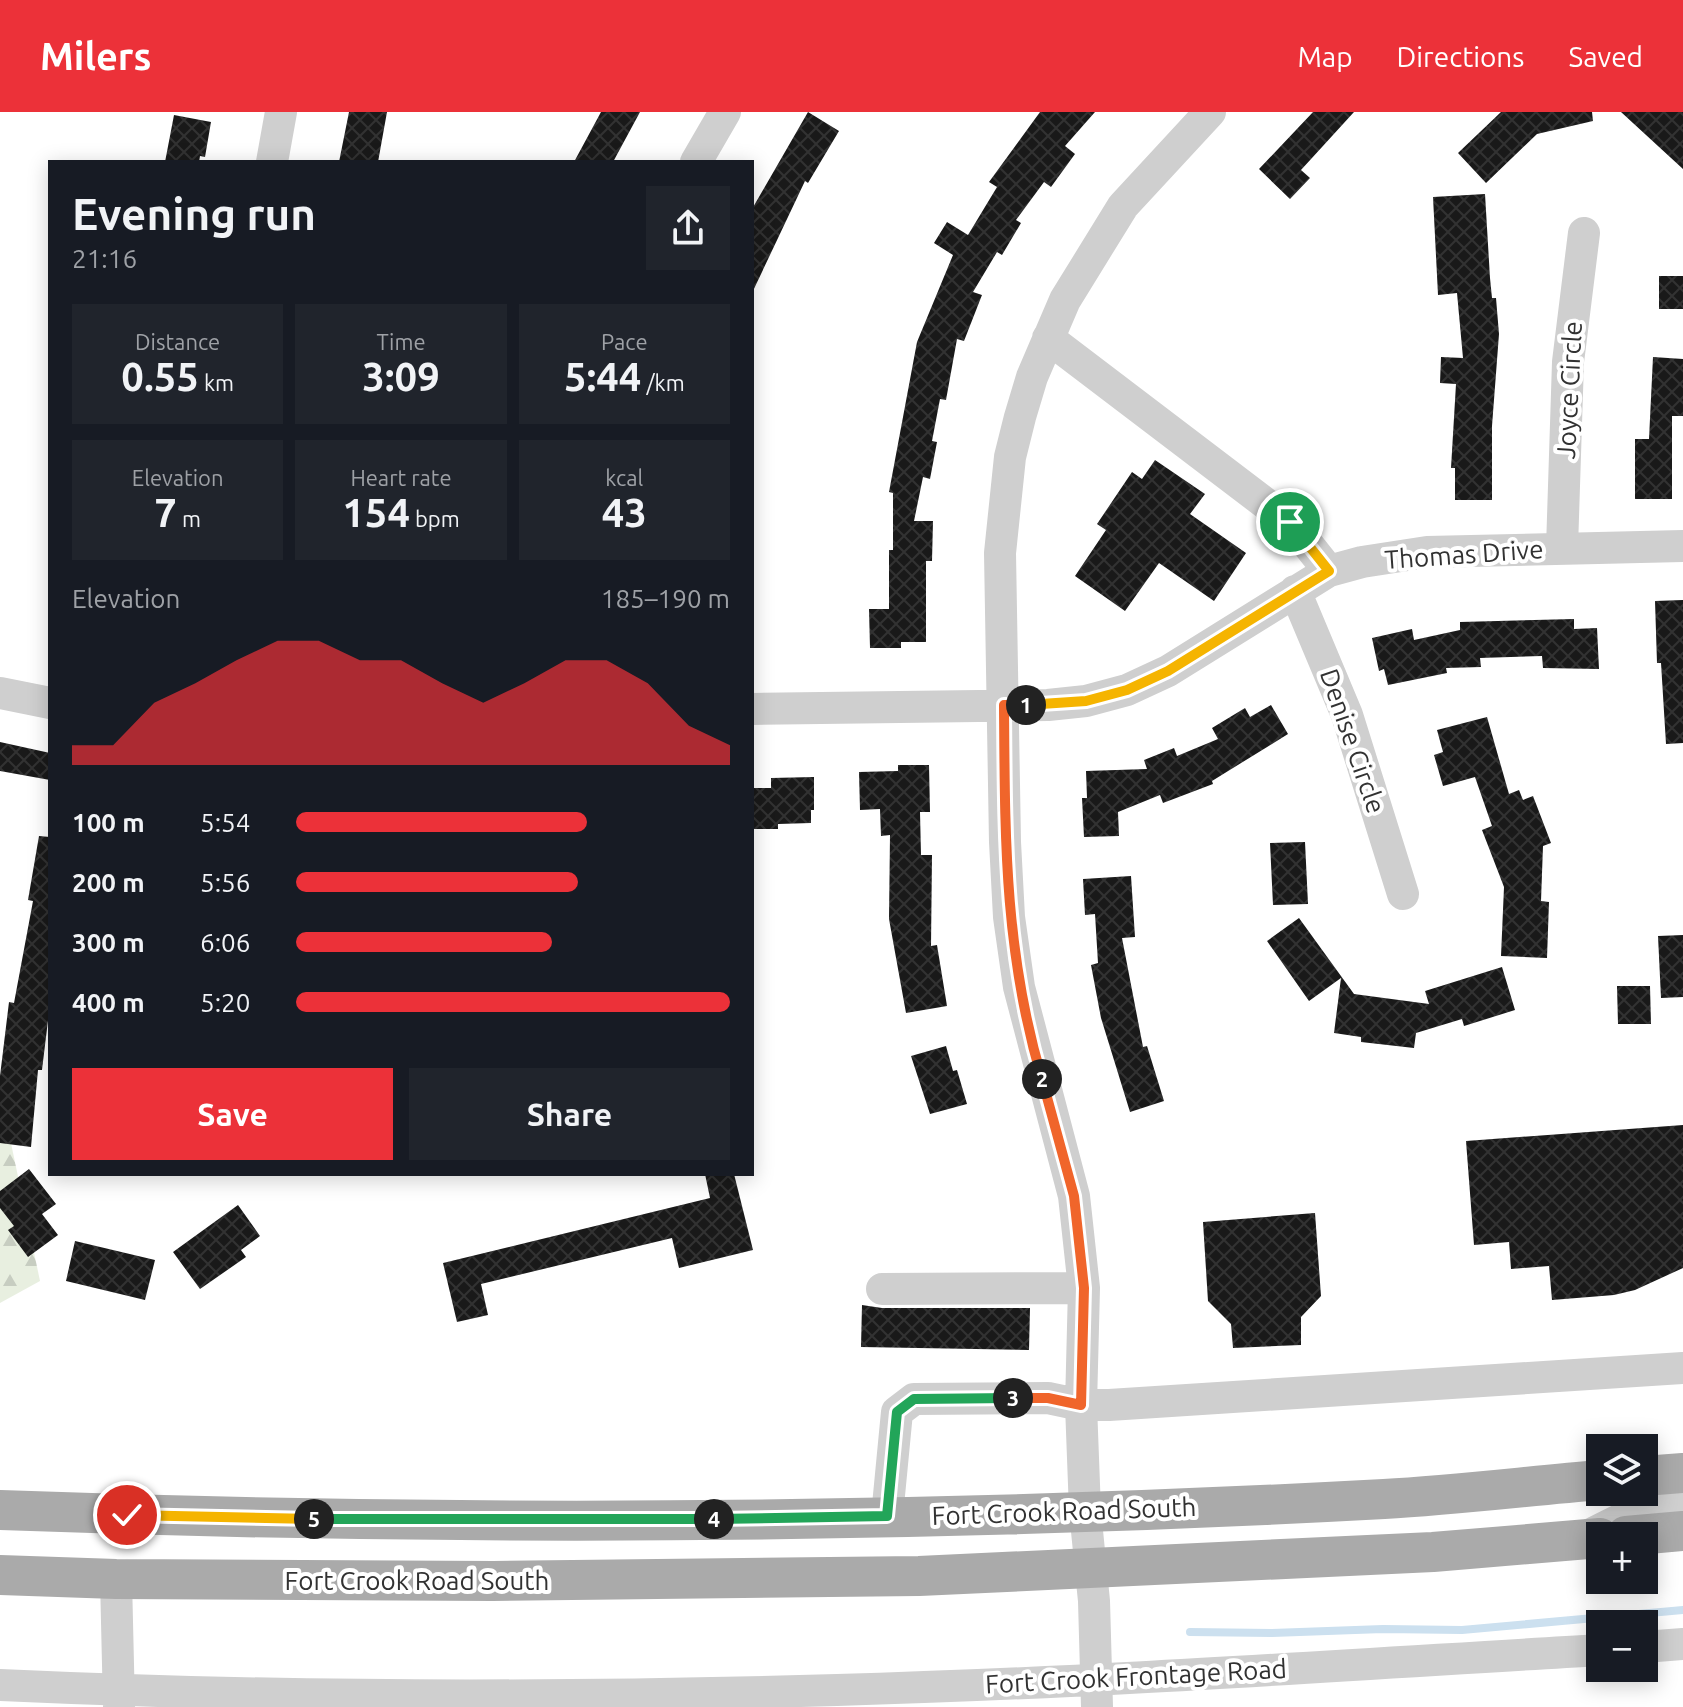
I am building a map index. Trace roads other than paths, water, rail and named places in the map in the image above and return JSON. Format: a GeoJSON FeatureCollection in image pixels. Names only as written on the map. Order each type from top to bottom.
{"type":"FeatureCollection","features":[{"type":"Feature","properties":{"kind":"main road"},"geometry":{"type":"LineString","coordinates":[[1658,1475],[1683,1473]]}},
{"type":"Feature","properties":{"kind":"main road","name":"Fort Crook Road South"},"geometry":{"type":"LineString","coordinates":[[0,1510],[333,1520],[788,1519],[1387,1499],[1586,1481]]}},
{"type":"Feature","properties":{"kind":"main road"},"geometry":{"type":"LineString","coordinates":[[1658,1533],[1683,1531]]}},
{"type":"Feature","properties":{"kind":"main road","name":"Fort Crook Road South"},"geometry":{"type":"LineString","coordinates":[[0,1575],[116,1579],[919,1576],[1433,1552],[1586,1539]]}},
{"type":"Feature","properties":{"kind":"street"},"geometry":{"type":"LineString","coordinates":[[272,160],[281,112]]}},
{"type":"Feature","properties":{"kind":"street"},"geometry":{"type":"LineString","coordinates":[[697,160],[725,112]]}},
{"type":"Feature","properties":{"kind":"street"},"geometry":{"type":"LineString","coordinates":[[1097,1693],[1081,1405],[1084,1288],[1074,1196],[1034,1052],[1009,917],[1000,553],[1010,457],[1020,417],[1048,338],[1072,288],[1123,206],[1210,112]]}},
{"type":"Feature","properties":{"kind":"street","name":"Joyce Circle"},"geometry":{"type":"LineString","coordinates":[[1562,548],[1568,362],[1584,233]]}},
{"type":"Feature","properties":{"kind":"street"},"geometry":{"type":"LineString","coordinates":[[1048,338],[1290,522],[1329,571]]}},
{"type":"Feature","properties":{"kind":"street","name":"Thomas Drive"},"geometry":{"type":"LineString","coordinates":[[754,709],[1086,701],[1127,690],[1168,671],[1329,571],[1362,562],[1427,552],[1683,546]]}},
{"type":"Feature","properties":{"kind":"street","name":"Denise Circle"},"geometry":{"type":"LineString","coordinates":[[1295,591],[1347,715],[1403,894]]}},
{"type":"Feature","properties":{"kind":"street"},"geometry":{"type":"LineString","coordinates":[[0,693],[48,703]]}},
{"type":"Feature","properties":{"kind":"street"},"geometry":{"type":"LineString","coordinates":[[882,1289],[1084,1288]]}},
{"type":"Feature","properties":{"kind":"street"},"geometry":{"type":"LineString","coordinates":[[887,1516],[897,1412],[914,1399],[1048,1398],[1081,1405],[1683,1368]]}},
{"type":"Feature","properties":{"kind":"street"},"geometry":{"type":"LineString","coordinates":[[1618,1522],[1639,1510],[1683,1502]]}},
{"type":"Feature","properties":{"kind":"street"},"geometry":{"type":"LineString","coordinates":[[116,1579],[119,1699]]}},
{"type":"Feature","properties":{"kind":"street"},"geometry":{"type":"LineString","coordinates":[[1658,1646],[1683,1644]]}},
{"type":"Feature","properties":{"kind":"street","name":"Fort Crook Frontage Road"},"geometry":{"type":"LineString","coordinates":[[0,1685],[119,1699],[324,1695],[596,1700],[816,1699],[1097,1693],[1586,1651]]}},
{"type":"Feature","properties":{"kind":"waterway"},"geometry":{"type":"LineString","coordinates":[[1190,1632],[1462,1630],[1683,1610]]}}]}
